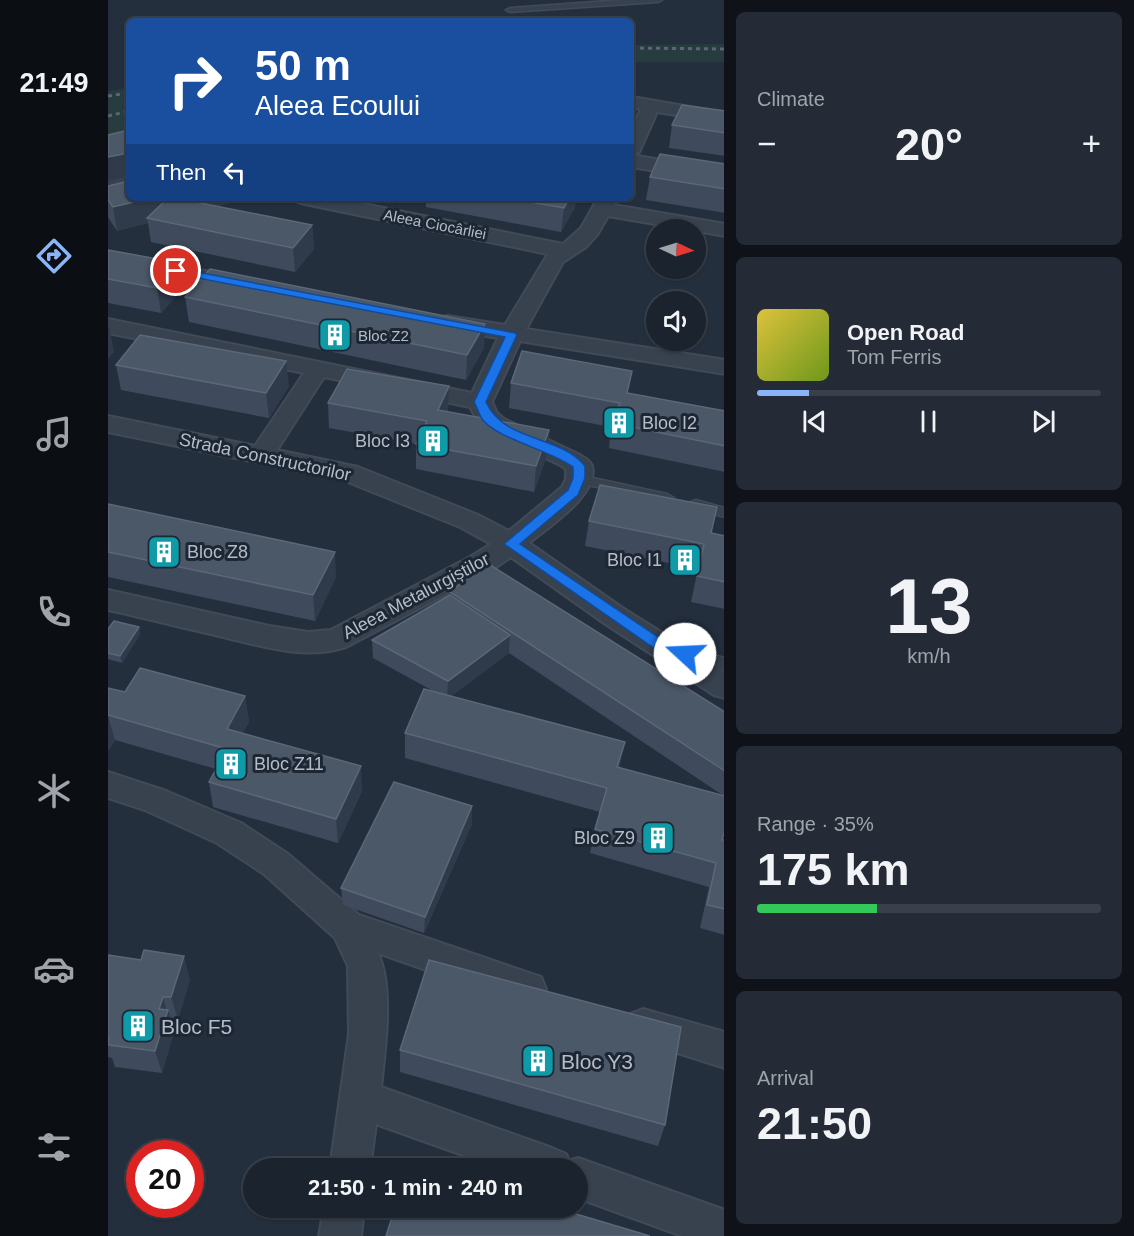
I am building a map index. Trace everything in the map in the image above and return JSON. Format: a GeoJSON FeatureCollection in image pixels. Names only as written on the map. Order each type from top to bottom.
{"type":"FeatureCollection","features":[{"type":"Feature","properties":{"kind":"street"},"geometry":{"type":"LineString","coordinates":[[634,102],[724,118]]}},
{"type":"Feature","properties":{"kind":"street"},"geometry":{"type":"LineString","coordinates":[[634,144],[651,106]]}},
{"type":"Feature","properties":{"kind":"street"},"geometry":{"type":"LineString","coordinates":[[634,161],[724,177]]}},
{"type":"Feature","properties":{"kind":"street"},"geometry":{"type":"LineString","coordinates":[[108,183],[126,179]]}},
{"type":"Feature","properties":{"kind":"street","name":"Aleea Ciocârliei"},"geometry":{"type":"LineString","coordinates":[[320,201],[565,251]]}},
{"type":"Feature","properties":{"kind":"street"},"geometry":{"type":"LineString","coordinates":[[480,402],[511,335],[555,258],[579,243],[590,231],[605,204],[724,230]]}},
{"type":"Feature","properties":{"kind":"street"},"geometry":{"type":"LineString","coordinates":[[108,258],[265,289]]}},
{"type":"Feature","properties":{"kind":"street"},"geometry":{"type":"LineString","coordinates":[[429,320],[511,335],[724,367]]}},
{"type":"Feature","properties":{"kind":"street"},"geometry":{"type":"LineString","coordinates":[[108,326],[480,402]]}},
{"type":"Feature","properties":{"kind":"street"},"geometry":{"type":"LineString","coordinates":[[261,455],[318,369]]}},
{"type":"Feature","properties":{"kind":"street"},"geometry":{"type":"LineString","coordinates":[[480,402],[488,418],[501,428],[565,455],[579,466],[579,478]]}},
{"type":"Feature","properties":{"kind":"street","name":"Strada Constructorilor"},"geometry":{"type":"LineString","coordinates":[[108,424],[349,473],[469,520],[511,544],[724,687]]}},
{"type":"Feature","properties":{"kind":"street","name":"Aleea Metalurgiștilor"},"geometry":{"type":"LineString","coordinates":[[108,600],[269,637],[308,643],[336,640],[480,564],[511,544],[573,492],[579,478]]}},
{"type":"Feature","properties":{"kind":"street"},"geometry":{"type":"LineString","coordinates":[[108,785],[155,800],[230,833],[276,864],[311,892],[347,927],[366,966],[368,1034],[351,1158]]}},
{"type":"Feature","properties":{"kind":"street"},"geometry":{"type":"LineString","coordinates":[[347,927],[554,998]]}},
{"type":"Feature","properties":{"kind":"street"},"geometry":{"type":"LineString","coordinates":[[608,1016],[724,1050]]}},
{"type":"Feature","properties":{"kind":"street"},"geometry":{"type":"LineString","coordinates":[[360,1099],[524,1158]]}},
{"type":"Feature","properties":{"kind":"street"},"geometry":{"type":"LineString","coordinates":[[588,1182],[724,1231]]}},
{"type":"Feature","properties":{"kind":"street"},"geometry":{"type":"LineString","coordinates":[[340,1236],[343,1218]]}},
{"type":"Feature","properties":{"kind":"lane"},"geometry":{"type":"LineString","coordinates":[[510,10],[658,0]]}},
{"type":"Feature","properties":{"kind":"lane"},"geometry":{"type":"LineString","coordinates":[[579,478],[724,513]]}},
{"type":"Feature","properties":{"kind":"lane"},"geometry":{"type":"LineString","coordinates":[[666,649],[724,664]]}},
{"type":"Feature","properties":{"kind":"green space"},"geometry":{"type":"Polygon","coordinates":[[[724,44],[724,62],[634,62],[634,45],[724,44]]]}},
{"type":"Feature","properties":{"kind":"green space"},"geometry":{"type":"Polygon","coordinates":[[[126,88],[126,155],[108,158],[108,91],[126,88]]]}},
{"type":"Feature","properties":{"kind":"building"},"geometry":{"type":"Polygon","coordinates":[[[682,105],[724,111],[724,133],[672,125],[682,105]]]}},
{"type":"Feature","properties":{"kind":"building"},"geometry":{"type":"Polygon","coordinates":[[[126,131],[126,154],[108,157],[108,135],[126,131]]]}},
{"type":"Feature","properties":{"kind":"building"},"geometry":{"type":"Polygon","coordinates":[[[660,154],[724,164],[724,189],[650,177],[660,154]]]}},
{"type":"Feature","properties":{"kind":"building"},"geometry":{"type":"Polygon","coordinates":[[[126,182],[126,201],[138,201],[113,207],[108,200],[108,186],[126,182]]]}},
{"type":"Feature","properties":{"kind":"building"},"geometry":{"type":"Polygon","coordinates":[[[165,201],[190,201],[312,225],[293,248],[147,218],[165,201]]]}},
{"type":"Feature","properties":{"kind":"building"},"geometry":{"type":"Polygon","coordinates":[[[523,201],[568,201],[564,208],[523,201]]]}},
{"type":"Feature","properties":{"kind":"building"},"geometry":{"type":"Polygon","coordinates":[[[108,250],[180,263],[157,288],[108,279],[108,250]]]}},
{"type":"Feature","properties":{"kind":"building"},"geometry":{"type":"Polygon","coordinates":[[[210,269],[485,324],[467,355],[185,297],[210,269]]]}},
{"type":"Feature","properties":{"kind":"building"},"geometry":{"type":"Polygon","coordinates":[[[140,335],[286,361],[266,393],[116,365],[140,335]]]}},
{"type":"Feature","properties":{"kind":"building"},"geometry":{"type":"Polygon","coordinates":[[[522,351],[632,371],[627,393],[724,411],[724,446],[612,423],[620,403],[511,383],[522,351]]]}},
{"type":"Feature","properties":{"kind":"building"},"geometry":{"type":"Polygon","coordinates":[[[347,369],[449,386],[438,410],[549,430],[536,466],[416,444],[427,421],[328,403],[347,369]]]}},
{"type":"Feature","properties":{"kind":"building"},"geometry":{"type":"Polygon","coordinates":[[[600,485],[717,507],[711,533],[724,536],[724,582],[697,576],[704,544],[589,521],[600,485]]]}},
{"type":"Feature","properties":{"kind":"building"},"geometry":{"type":"Polygon","coordinates":[[[108,504],[335,552],[313,595],[108,552],[108,504]]]}},
{"type":"Feature","properties":{"kind":"building"},"geometry":{"type":"Polygon","coordinates":[[[487,563],[724,711],[724,770],[450,592],[487,563]]]}},
{"type":"Feature","properties":{"kind":"building"},"geometry":{"type":"Polygon","coordinates":[[[450,595],[510,635],[448,681],[372,640],[450,595]]]}},
{"type":"Feature","properties":{"kind":"building"},"geometry":{"type":"Polygon","coordinates":[[[114,621],[139,627],[120,656],[108,653],[108,629],[114,621]]]}},
{"type":"Feature","properties":{"kind":"building"},"geometry":{"type":"Polygon","coordinates":[[[140,668],[245,696],[227,729],[361,766],[336,819],[209,782],[227,749],[108,715],[108,688],[125,692],[140,668]]]}},
{"type":"Feature","properties":{"kind":"building"},"geometry":{"type":"Polygon","coordinates":[[[424,689],[625,742],[617,767],[724,796],[722,840],[724,840],[724,909],[707,905],[716,863],[595,829],[607,788],[405,733],[424,689]]]}},
{"type":"Feature","properties":{"kind":"building"},"geometry":{"type":"Polygon","coordinates":[[[394,782],[472,806],[425,917],[341,888],[394,782]]]}},
{"type":"Feature","properties":{"kind":"building","name":"Bloc F5"},"geometry":{"type":"Polygon","coordinates":[[[144,950],[184,956],[171,997],[163,997],[159,1009],[168,1010],[155,1051],[108,1045],[108,955],[141,960],[144,950]]]}},
{"type":"Feature","properties":{"kind":"building","name":"Bloc Y3"},"geometry":{"type":"Polygon","coordinates":[[[429,960],[681,1027],[665,1125],[400,1050],[429,960]]]}},
{"type":"Feature","properties":{"kind":"building"},"geometry":{"type":"Polygon","coordinates":[[[392,1218],[588,1218],[650,1236],[386,1236],[392,1218]]]}},
{"type":"Feature","properties":{"kind":"railway"},"geometry":{"type":"LineString","coordinates":[[634,48],[724,49]]}},
{"type":"Feature","properties":{"kind":"railway"},"geometry":{"type":"LineString","coordinates":[[108,96],[126,93]]}},
{"type":"Feature","properties":{"kind":"railway"},"geometry":{"type":"LineString","coordinates":[[108,116],[126,112]]}},
{"type":"Feature","properties":{"kind":"place","name":"Bloc Z2"},"geometry":{"type":"Point","coordinates":[335,335]}},
{"type":"Feature","properties":{"kind":"place","name":"Bloc I2"},"geometry":{"type":"Point","coordinates":[619,423]}},
{"type":"Feature","properties":{"kind":"place","name":"Bloc I3"},"geometry":{"type":"Point","coordinates":[433,441]}},
{"type":"Feature","properties":{"kind":"place","name":"Bloc Z8"},"geometry":{"type":"Point","coordinates":[164,552]}},
{"type":"Feature","properties":{"kind":"place","name":"Bloc I1"},"geometry":{"type":"Point","coordinates":[685,560]}},
{"type":"Feature","properties":{"kind":"place","name":"Bloc Z11"},"geometry":{"type":"Point","coordinates":[231,764]}},
{"type":"Feature","properties":{"kind":"place","name":"Bloc Z9"},"geometry":{"type":"Point","coordinates":[658,838]}},
{"type":"Feature","properties":{"kind":"place","name":"Bloc F5"},"geometry":{"type":"Point","coordinates":[138,1026]}},
{"type":"Feature","properties":{"kind":"place","name":"Bloc Y3"},"geometry":{"type":"Point","coordinates":[538,1061]}},
{"type":"Feature","properties":{"kind":"route"},"geometry":{"type":"LineString","coordinates":[[176,271],[511,335],[480,402],[488,418],[501,428],[565,455],[579,466],[579,478],[573,492],[511,544],[614,616],[666,649],[685,654]]}}]}
